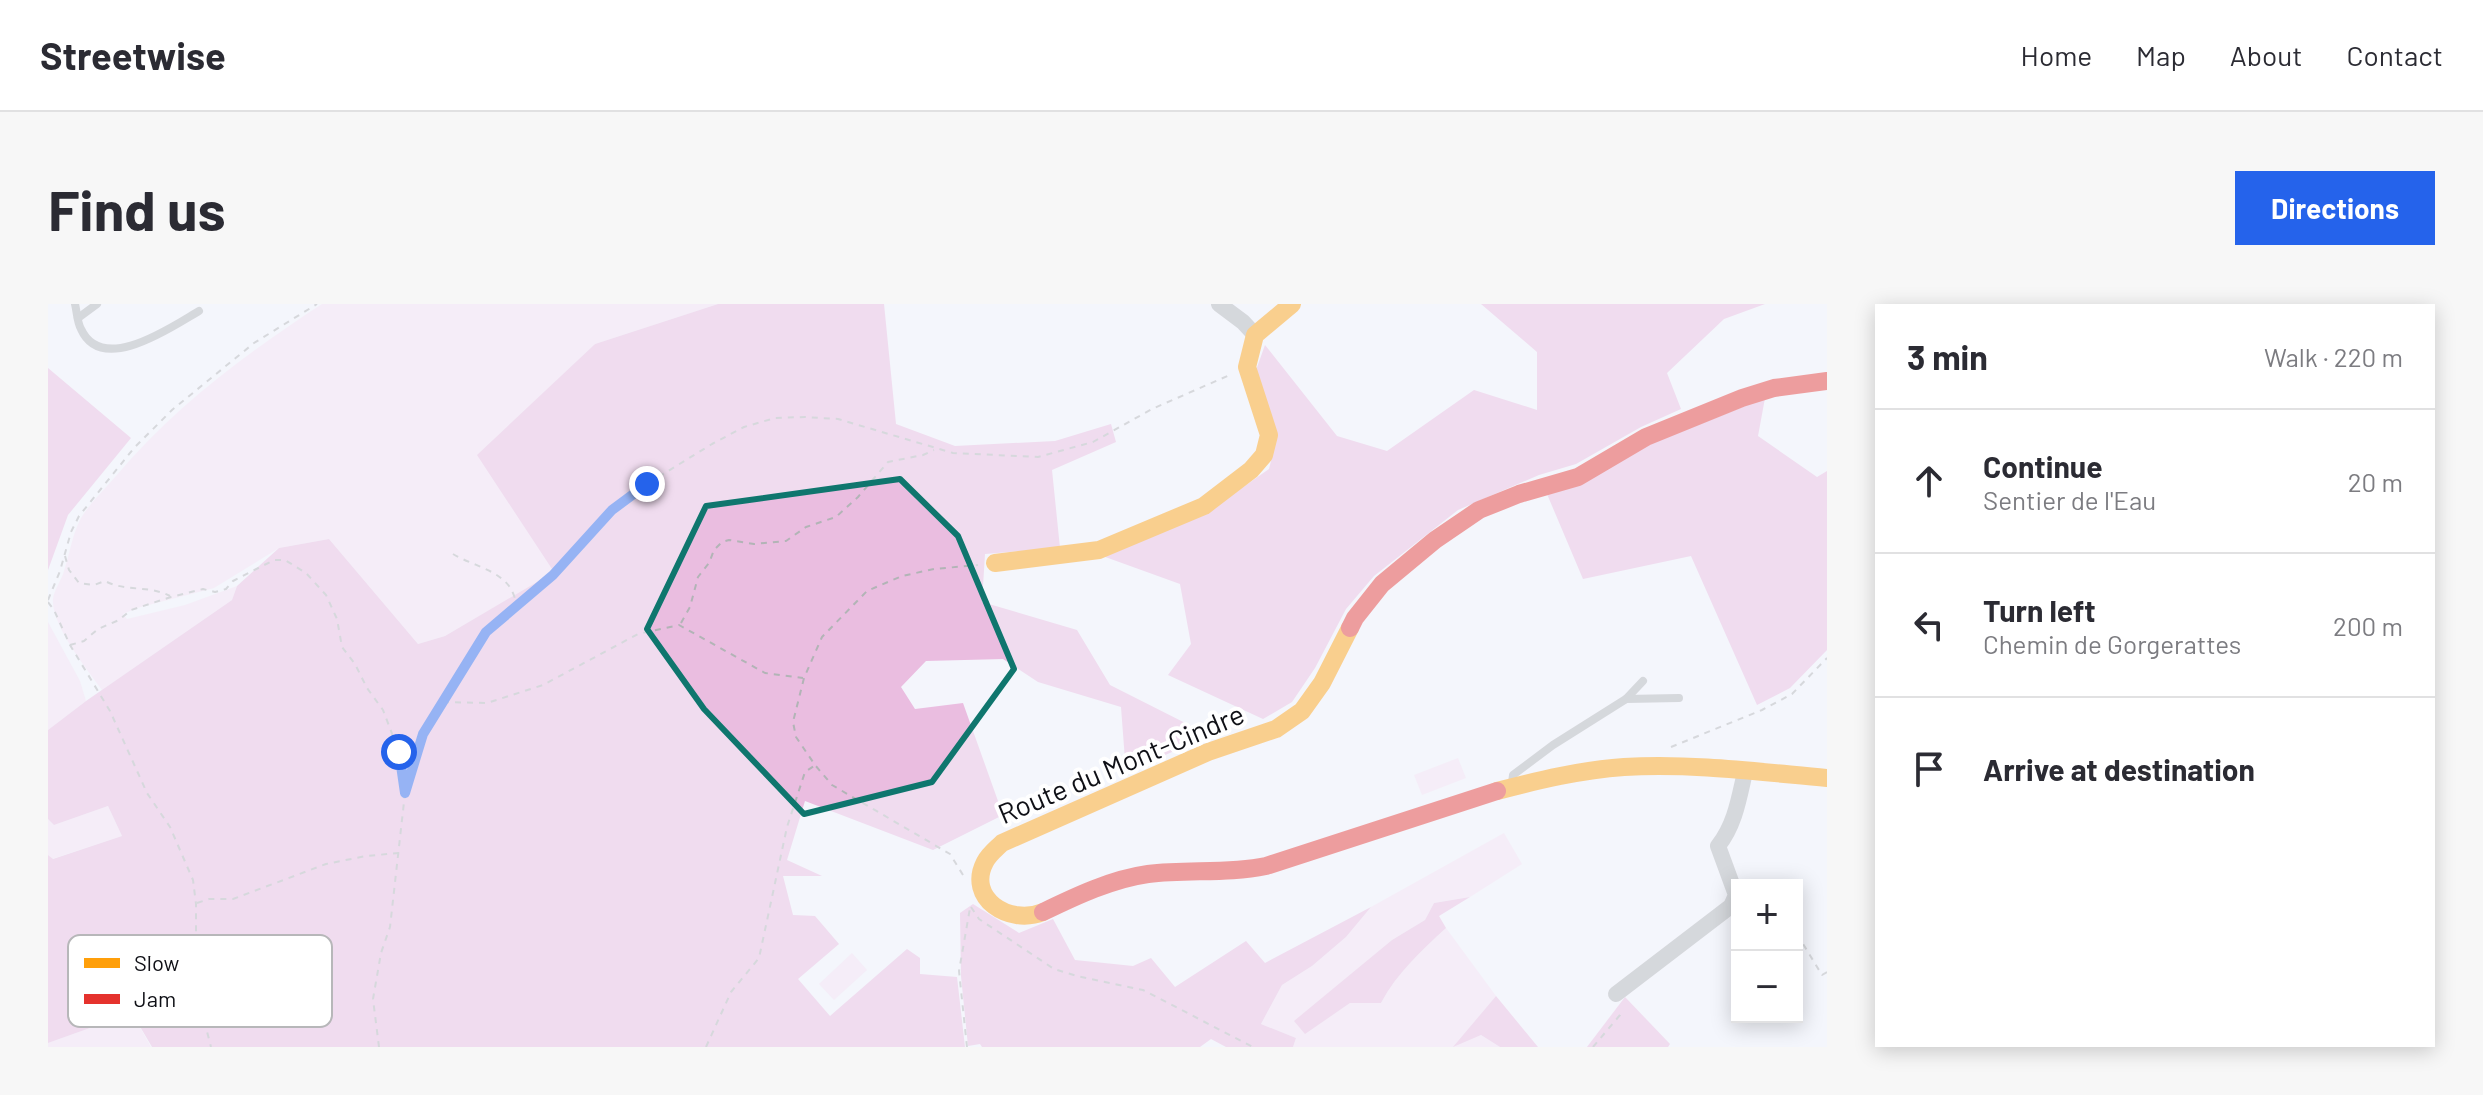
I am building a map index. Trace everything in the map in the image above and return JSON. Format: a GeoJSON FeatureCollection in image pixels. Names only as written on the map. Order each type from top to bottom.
{"type":"FeatureCollection","features":[{"type":"Feature","properties":{"kind":"street"},"geometry":{"type":"LineString","coordinates":[[1219,304],[1255,335]]}},
{"type":"Feature","properties":{"kind":"street"},"geometry":{"type":"LineString","coordinates":[[995,563],[1099,550],[1204,506],[1251,470],[1264,455],[1269,435],[1247,367],[1255,335],[1292,304]]}},
{"type":"Feature","properties":{"kind":"street","name":"Route du Mont-Cindre"},"geometry":{"type":"LineString","coordinates":[[1827,381],[1774,388],[1742,398],[1646,437],[1578,477],[1519,494],[1479,510],[1435,540],[1382,584],[1355,618],[1322,683],[1302,711],[1276,729],[1208,752],[1002,843],[989,854],[981,881],[984,894],[995,907],[1011,917],[1031,916],[1109,884],[1135,877],[1165,873],[1211,874],[1263,867],[1539,780],[1621,767],[1672,766],[1827,778]]}},
{"type":"Feature","properties":{"kind":"street"},"geometry":{"type":"LineString","coordinates":[[1616,994],[1731,906],[1736,895],[1718,846],[1735,815],[1745,772]]}},
{"type":"Feature","properties":{"kind":"lane"},"geometry":{"type":"LineString","coordinates":[[75,304],[81,330],[90,341],[105,348],[125,348],[148,340],[199,311]]}},
{"type":"Feature","properties":{"kind":"lane"},"geometry":{"type":"LineString","coordinates":[[78,318],[97,304]]}},
{"type":"Feature","properties":{"kind":"lane"},"geometry":{"type":"LineString","coordinates":[[1511,788],[1513,775],[1553,745],[1626,699],[1643,681]]}},
{"type":"Feature","properties":{"kind":"lane"},"geometry":{"type":"LineString","coordinates":[[1626,699],[1679,698]]}},
{"type":"Feature","properties":{"kind":"path"},"geometry":{"type":"LineString","coordinates":[[196,935],[193,880],[170,827],[147,793],[110,711],[70,645],[48,601],[79,516],[134,448],[172,410],[254,343],[317,304]]}},
{"type":"Feature","properties":{"kind":"path"},"geometry":{"type":"LineString","coordinates":[[379,1047],[373,999],[381,953],[390,927],[405,793],[423,734],[486,632],[553,575],[612,510],[647,484],[744,427],[775,418],[838,419],[953,453],[1038,457],[1093,442],[1152,409],[1247,367]]}},
{"type":"Feature","properties":{"kind":"path"},"geometry":{"type":"LineString","coordinates":[[679,625],[690,607],[698,577],[722,542],[729,540],[754,544],[786,541],[806,527],[836,517],[888,462],[935,450]]}},
{"type":"Feature","properties":{"kind":"path"},"geometry":{"type":"LineString","coordinates":[[453,554],[484,567],[509,586],[518,605]]}},
{"type":"Feature","properties":{"kind":"path"},"geometry":{"type":"LineString","coordinates":[[65,555],[69,570],[79,583],[94,585],[105,581],[116,587],[157,590],[171,597]]}},
{"type":"Feature","properties":{"kind":"path"},"geometry":{"type":"LineString","coordinates":[[70,645],[84,641],[131,610],[203,589],[215,592],[226,589],[233,581],[274,560],[285,560],[306,573],[326,595],[337,619],[342,647],[383,710],[399,752],[405,793]]}},
{"type":"Feature","properties":{"kind":"path"},"geometry":{"type":"LineString","coordinates":[[965,878],[950,854],[832,785],[796,737],[793,722],[804,678],[822,637],[867,591],[902,576],[934,569],[995,563]]}},
{"type":"Feature","properties":{"kind":"path"},"geometry":{"type":"LineString","coordinates":[[443,702],[487,703],[543,685],[638,634],[679,625],[765,673],[804,678]]}},
{"type":"Feature","properties":{"kind":"path"},"geometry":{"type":"LineString","coordinates":[[1664,750],[1762,710],[1792,694],[1827,658]]}},
{"type":"Feature","properties":{"kind":"path"},"geometry":{"type":"LineString","coordinates":[[706,1047],[731,992],[759,958],[787,827],[805,772],[815,765]]}},
{"type":"Feature","properties":{"kind":"path"},"geometry":{"type":"LineString","coordinates":[[196,904],[209,899],[233,899],[326,864],[400,853]]}},
{"type":"Feature","properties":{"kind":"path"},"geometry":{"type":"LineString","coordinates":[[967,1047],[959,971],[971,906],[979,919],[1054,969],[1143,990],[1253,1047]]}},
{"type":"Feature","properties":{"kind":"path"},"geometry":{"type":"LineString","coordinates":[[1803,944],[1822,975],[1827,972]]}},
{"type":"Feature","properties":{"kind":"path"},"geometry":{"type":"LineString","coordinates":[[1593,1047],[1620,1015],[1622,1005],[1616,994]]}},
{"type":"Feature","properties":{"kind":"path"},"geometry":{"type":"LineString","coordinates":[[206,1027],[211,1047]]}},
{"type":"Feature","properties":{"kind":"highlighted area"},"geometry":{"type":"Polygon","coordinates":[[[900,479],[958,536],[1014,669],[932,782],[804,814],[704,709],[647,629],[706,506],[900,479]]]}},
{"type":"Feature","properties":{"kind":"shaded area"},"geometry":{"type":"Polygon","coordinates":[[[322,304],[718,304],[595,344],[478,455],[555,572],[445,636],[418,644],[329,539],[279,548],[214,588],[123,614],[127,619],[185,605],[237,586],[232,600],[102,690],[71,646],[54,610],[53,599],[81,518],[139,451],[187,404],[239,361],[322,304]]]}},
{"type":"Feature","properties":{"kind":"shaded area"},"geometry":{"type":"Polygon","coordinates":[[[718,304],[884,304],[896,424],[955,446],[1055,441],[1111,424],[1116,442],[1052,470],[1060,548],[985,554],[982,602],[1077,630],[1110,685],[1209,735],[1126,773],[1121,707],[1038,682],[1003,659],[926,661],[901,687],[915,709],[963,703],[1003,815],[933,850],[805,801],[787,860],[822,876],[783,876],[793,915],[815,916],[839,944],[798,979],[830,1016],[907,949],[920,958],[920,974],[957,977],[965,1047],[152,1047],[140,1027],[332,1027],[332,935],[68,935],[68,1027],[93,1027],[48,1043],[48,855],[53,859],[122,836],[108,806],[54,825],[48,819],[48,730],[232,600],[237,586],[279,548],[329,539],[418,644],[445,636],[554,572],[477,455],[595,344],[718,304]]]}},
{"type":"Feature","properties":{"kind":"shaded area"},"geometry":{"type":"Polygon","coordinates":[[[1481,304],[1765,304],[1724,319],[1667,373],[1681,409],[1641,427],[1576,464],[1539,475],[1458,510],[1374,576],[1346,609],[1315,668],[1292,702],[1263,719],[1168,675],[1191,644],[1180,584],[1097,554],[1202,516],[1269,469],[1277,437],[1255,373],[1265,345],[1337,436],[1387,451],[1474,390],[1537,410],[1537,352],[1481,304]]]}},
{"type":"Feature","properties":{"kind":"shaded area"},"geometry":{"type":"Polygon","coordinates":[[[48,368],[131,438],[68,515],[48,570],[48,368]]]}},
{"type":"Feature","properties":{"kind":"shaded area"},"geometry":{"type":"Polygon","coordinates":[[[1765,398],[1758,436],[1817,477],[1827,471],[1827,650],[1790,688],[1757,705],[1691,556],[1583,579],[1547,494],[1650,444],[1765,398]]]}},
{"type":"Feature","properties":{"kind":"shaded area"},"geometry":{"type":"Polygon","coordinates":[[[48,622],[80,681],[86,701],[48,730],[48,622]]]}},
{"type":"Feature","properties":{"kind":"shaded area"},"geometry":{"type":"Polygon","coordinates":[[[1458,758],[1466,778],[1422,795],[1414,775],[1458,758]]]}},
{"type":"Feature","properties":{"kind":"shaded area"},"geometry":{"type":"Polygon","coordinates":[[[108,806],[122,836],[52,859],[48,855],[48,819],[54,825],[108,806]]]}},
{"type":"Feature","properties":{"kind":"shaded area"},"geometry":{"type":"Polygon","coordinates":[[[1504,833],[1522,864],[1470,897],[1434,903],[1425,920],[1392,940],[1295,1021],[1305,1033],[1350,1003],[1381,1003],[1402,972],[1446,928],[1496,996],[1457,1043],[1481,1035],[1500,1047],[1293,1047],[1296,1038],[1261,1024],[1282,985],[1312,966],[1346,937],[1371,907],[1504,833]]]}},
{"type":"Feature","properties":{"kind":"shaded area"},"geometry":{"type":"Polygon","coordinates":[[[1470,897],[1439,916],[1446,928],[1402,972],[1381,1003],[1350,1003],[1305,1034],[1294,1021],[1392,940],[1425,920],[1434,903],[1470,897]]]}},
{"type":"Feature","properties":{"kind":"shaded area"},"geometry":{"type":"Polygon","coordinates":[[[973,904],[1019,933],[1053,919],[1075,960],[1133,966],[1151,958],[1175,987],[1246,941],[1265,963],[1371,907],[1346,937],[1312,966],[1282,985],[1261,1024],[1296,1038],[1293,1047],[1226,1047],[1211,1039],[1200,1047],[982,1047],[980,1044],[968,1046],[961,976],[960,913],[973,904]]]}},
{"type":"Feature","properties":{"kind":"shaded area"},"geometry":{"type":"Polygon","coordinates":[[[852,953],[867,970],[834,1000],[819,984],[852,953]]]}},
{"type":"Feature","properties":{"kind":"shaded area"},"geometry":{"type":"Polygon","coordinates":[[[1496,996],[1538,1047],[1500,1047],[1481,1035],[1453,1047],[1496,996]]]}},
{"type":"Feature","properties":{"kind":"shaded area"},"geometry":{"type":"Polygon","coordinates":[[[1625,997],[1670,1044],[1668,1047],[1587,1047],[1625,997]]]}},
{"type":"Feature","properties":{"kind":"shaded area"},"geometry":{"type":"Polygon","coordinates":[[[93,1027],[140,1027],[151,1047],[48,1047],[48,1043],[93,1027]]]}},
{"type":"Feature","properties":{"kind":"traffic: slow"},"geometry":{"type":"LineString","coordinates":[[995,563],[1099,550],[1204,506],[1251,470],[1264,455],[1269,435],[1247,367],[1255,335],[1292,304]]}},
{"type":"Feature","properties":{"kind":"traffic: slow"},"geometry":{"type":"LineString","coordinates":[[1043,912],[1030,915],[1005,912],[986,897],[981,887],[981,875],[987,859],[1002,843],[1208,752],[1276,729],[1302,711],[1322,683],[1350,628]]}},
{"type":"Feature","properties":{"kind":"traffic: slow"},"geometry":{"type":"LineString","coordinates":[[1497,791],[1592,770],[1649,766],[1700,767],[1827,778]]}},
{"type":"Feature","properties":{"kind":"traffic: jam"},"geometry":{"type":"LineString","coordinates":[[1350,628],[1382,584],[1435,540],[1479,510],[1519,494],[1578,477],[1646,437],[1742,398],[1774,388],[1827,381]]}},
{"type":"Feature","properties":{"kind":"traffic: jam"},"geometry":{"type":"LineString","coordinates":[[1043,912],[1094,889],[1135,876],[1266,866],[1497,791]]}},
{"type":"Feature","properties":{"kind":"route"},"geometry":{"type":"LineString","coordinates":[[399,752],[405,793],[423,734],[486,632],[553,575],[612,510],[647,484]]}}]}
